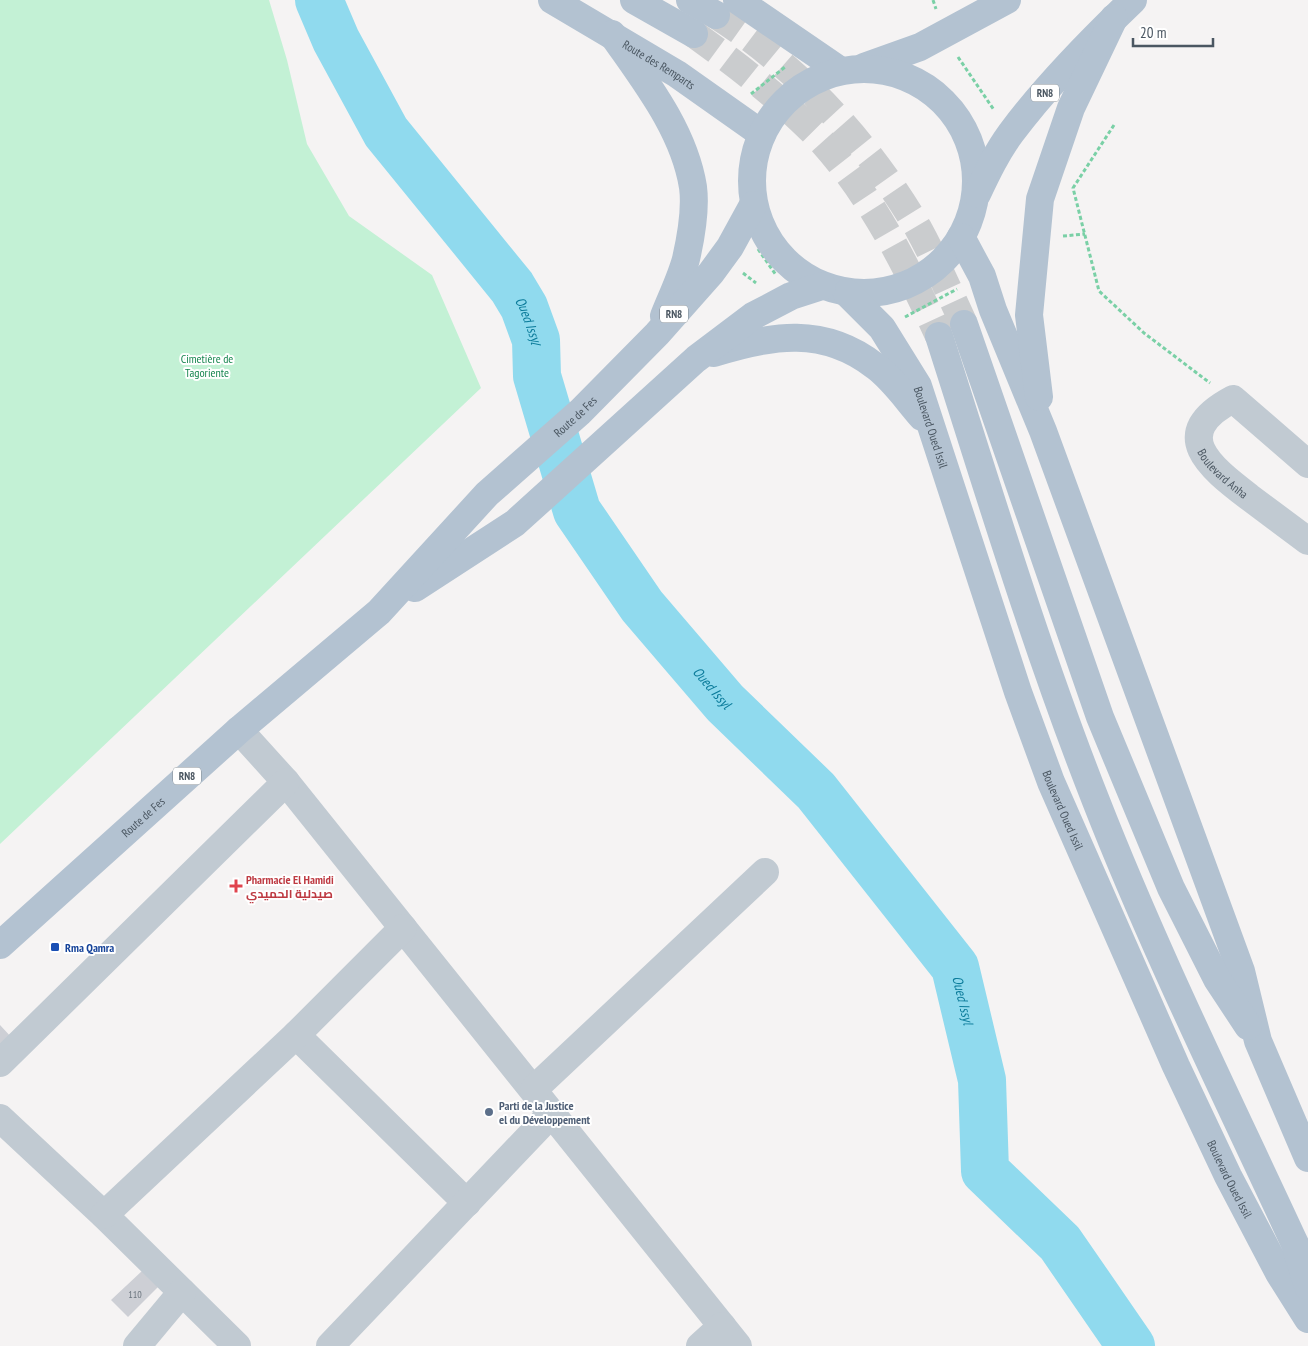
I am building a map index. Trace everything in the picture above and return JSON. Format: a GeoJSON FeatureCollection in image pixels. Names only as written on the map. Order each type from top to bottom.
{"type":"FeatureCollection","features":[{"type":"Feature","properties":{"kind":"main road","name":"Route des Remparts"},"geometry":{"type":"LineString","coordinates":[[552,0],[677,74],[762,134]]}},
{"type":"Feature","properties":{"kind":"main road"},"geometry":{"type":"LineString","coordinates":[[634,0],[694,34]]}},
{"type":"Feature","properties":{"kind":"main road"},"geometry":{"type":"LineString","coordinates":[[690,0],[726,7],[848,71]]}},
{"type":"Feature","properties":{"kind":"main road","name":"RN8"},"geometry":{"type":"LineString","coordinates":[[848,71],[881,70],[906,77],[932,92],[950,109],[964,130],[973,154],[976,179],[974,199],[969,221],[961,237],[941,262],[915,281],[884,292],[835,289],[800,274],[779,256],[762,230],[748,216],[752,172],[762,134],[775,113],[796,92],[813,81],[898,56],[944,36],[1007,0]]}},
{"type":"Feature","properties":{"kind":"main road"},"geometry":{"type":"LineString","coordinates":[[1043,431],[1029,315],[1040,199],[1071,108],[1124,9]]}},
{"type":"Feature","properties":{"kind":"main road","name":"RN8"},"geometry":{"type":"LineString","coordinates":[[974,199],[1010,134],[1124,9]]}},
{"type":"Feature","properties":{"kind":"main road"},"geometry":{"type":"LineString","coordinates":[[612,34],[660,104],[682,150],[693,188],[692,228],[685,261],[657,334]]}},
{"type":"Feature","properties":{"kind":"main road","name":"Route de Fes"},"geometry":{"type":"LineString","coordinates":[[379,612],[488,494],[580,412],[657,334],[711,273],[748,216]]}},
{"type":"Feature","properties":{"kind":"main road"},"geometry":{"type":"LineString","coordinates":[[961,237],[982,276],[993,310],[1043,431],[1241,971],[1258,1042],[1308,1158]]}},
{"type":"Feature","properties":{"kind":"main road","name":"Route de Fes"},"geometry":{"type":"LineString","coordinates":[[0,945],[239,730],[379,612],[515,522],[696,359],[753,316],[791,296],[835,289]]}},
{"type":"Feature","properties":{"kind":"main road","name":"Boulevard Oued Issil"},"geometry":{"type":"LineString","coordinates":[[835,289],[882,328],[918,386],[1018,692],[1051,782],[1176,1066],[1228,1176],[1279,1273],[1308,1319]]}},
{"type":"Feature","properties":{"kind":"main road"},"geometry":{"type":"LineString","coordinates":[[964,324],[1104,726],[1171,888],[1216,979],[1258,1042]]}},
{"type":"Feature","properties":{"kind":"main road"},"geometry":{"type":"LineString","coordinates":[[939,336],[1049,677],[1096,802],[1144,919],[1295,1244],[1308,1286]]}},
{"type":"Feature","properties":{"kind":"main road"},"geometry":{"type":"LineString","coordinates":[[696,359],[748,343],[777,337],[806,338],[830,343],[854,352],[876,366],[934,431]]}},
{"type":"Feature","properties":{"kind":"street"},"geometry":{"type":"LineString","coordinates":[[1233,399],[1308,464]]}},
{"type":"Feature","properties":{"kind":"street","name":"Boulevard Anha"},"geometry":{"type":"LineString","coordinates":[[1233,399],[1217,408],[1208,416],[1199,434],[1200,446],[1205,459],[1219,474],[1308,541]]}},
{"type":"Feature","properties":{"kind":"street"},"geometry":{"type":"LineString","coordinates":[[239,730],[286,782],[402,928],[534,1089],[730,1336],[700,1346]]}},
{"type":"Feature","properties":{"kind":"street"},"geometry":{"type":"LineString","coordinates":[[0,1063],[286,782]]}},
{"type":"Feature","properties":{"kind":"street"},"geometry":{"type":"LineString","coordinates":[[534,1089],[765,872]]}},
{"type":"Feature","properties":{"kind":"street"},"geometry":{"type":"LineString","coordinates":[[104,1215],[296,1035],[402,928]]}},
{"type":"Feature","properties":{"kind":"street"},"geometry":{"type":"LineString","coordinates":[[296,1035],[467,1203]]}},
{"type":"Feature","properties":{"kind":"street"},"geometry":{"type":"LineString","coordinates":[[330,1346],[552,1113]]}},
{"type":"Feature","properties":{"kind":"street"},"geometry":{"type":"LineString","coordinates":[[0,1118],[104,1215],[237,1346]]}},
{"type":"Feature","properties":{"kind":"street"},"geometry":{"type":"LineString","coordinates":[[137,1346],[182,1292]]}},
{"type":"Feature","properties":{"kind":"path"},"geometry":{"type":"LineString","coordinates":[[933,0],[944,36],[1010,134]]}},
{"type":"Feature","properties":{"kind":"path"},"geometry":{"type":"LineString","coordinates":[[730,111],[807,49]]}},
{"type":"Feature","properties":{"kind":"path"},"geometry":{"type":"LineString","coordinates":[[1114,125],[1073,188],[1098,290],[1144,333],[1233,399]]}},
{"type":"Feature","properties":{"kind":"path"},"geometry":{"type":"LineString","coordinates":[[748,216],[791,296]]}},
{"type":"Feature","properties":{"kind":"path"},"geometry":{"type":"LineString","coordinates":[[882,328],[982,276]]}},
{"type":"Feature","properties":{"kind":"green space","name":"Cimetière de Tagoriente"},"geometry":{"type":"Polygon","coordinates":[[[0,0],[269,0],[287,60],[307,144],[349,216],[432,275],[481,388],[0,844],[0,0]]]}},
{"type":"Feature","properties":{"kind":"building"},"geometry":{"type":"Polygon","coordinates":[[[0,1025],[12,1038],[0,1050],[0,1025]]]}},
{"type":"Feature","properties":{"kind":"building"},"geometry":{"type":"Polygon","coordinates":[[[142,1271],[158,1287],[128,1317],[111,1300],[142,1271]]]}},
{"type":"Feature","properties":{"kind":"waterway","name":"Oued Issyl"},"geometry":{"type":"LineString","coordinates":[[319,0],[336,40],[386,132],[512,287],[524,307],[536,340],[537,376],[577,511],[642,606],[725,703],[816,791],[955,967],[982,1080],[985,1171],[1060,1243],[1131,1346]]}},
{"type":"Feature","properties":{"kind":"tunnel"},"geometry":{"type":"LineString","coordinates":[[716,15],[776,59],[803,83],[854,137],[877,166],[918,228],[964,324]]}},
{"type":"Feature","properties":{"kind":"tunnel"},"geometry":{"type":"LineString","coordinates":[[694,34],[773,95],[803,122],[836,158],[871,206],[886,231],[914,283],[939,336]]}},
{"type":"Feature","properties":{"kind":"place","name":"Pharmacie El Hamidi صيدلية الحميدي"},"geometry":{"type":"Point","coordinates":[236,886]}},
{"type":"Feature","properties":{"kind":"place","name":"Rma Qamra"},"geometry":{"type":"Point","coordinates":[55,947]}},
{"type":"Feature","properties":{"kind":"place","name":"Parti de la Justice el du Développement"},"geometry":{"type":"Point","coordinates":[489,1112]}}]}
